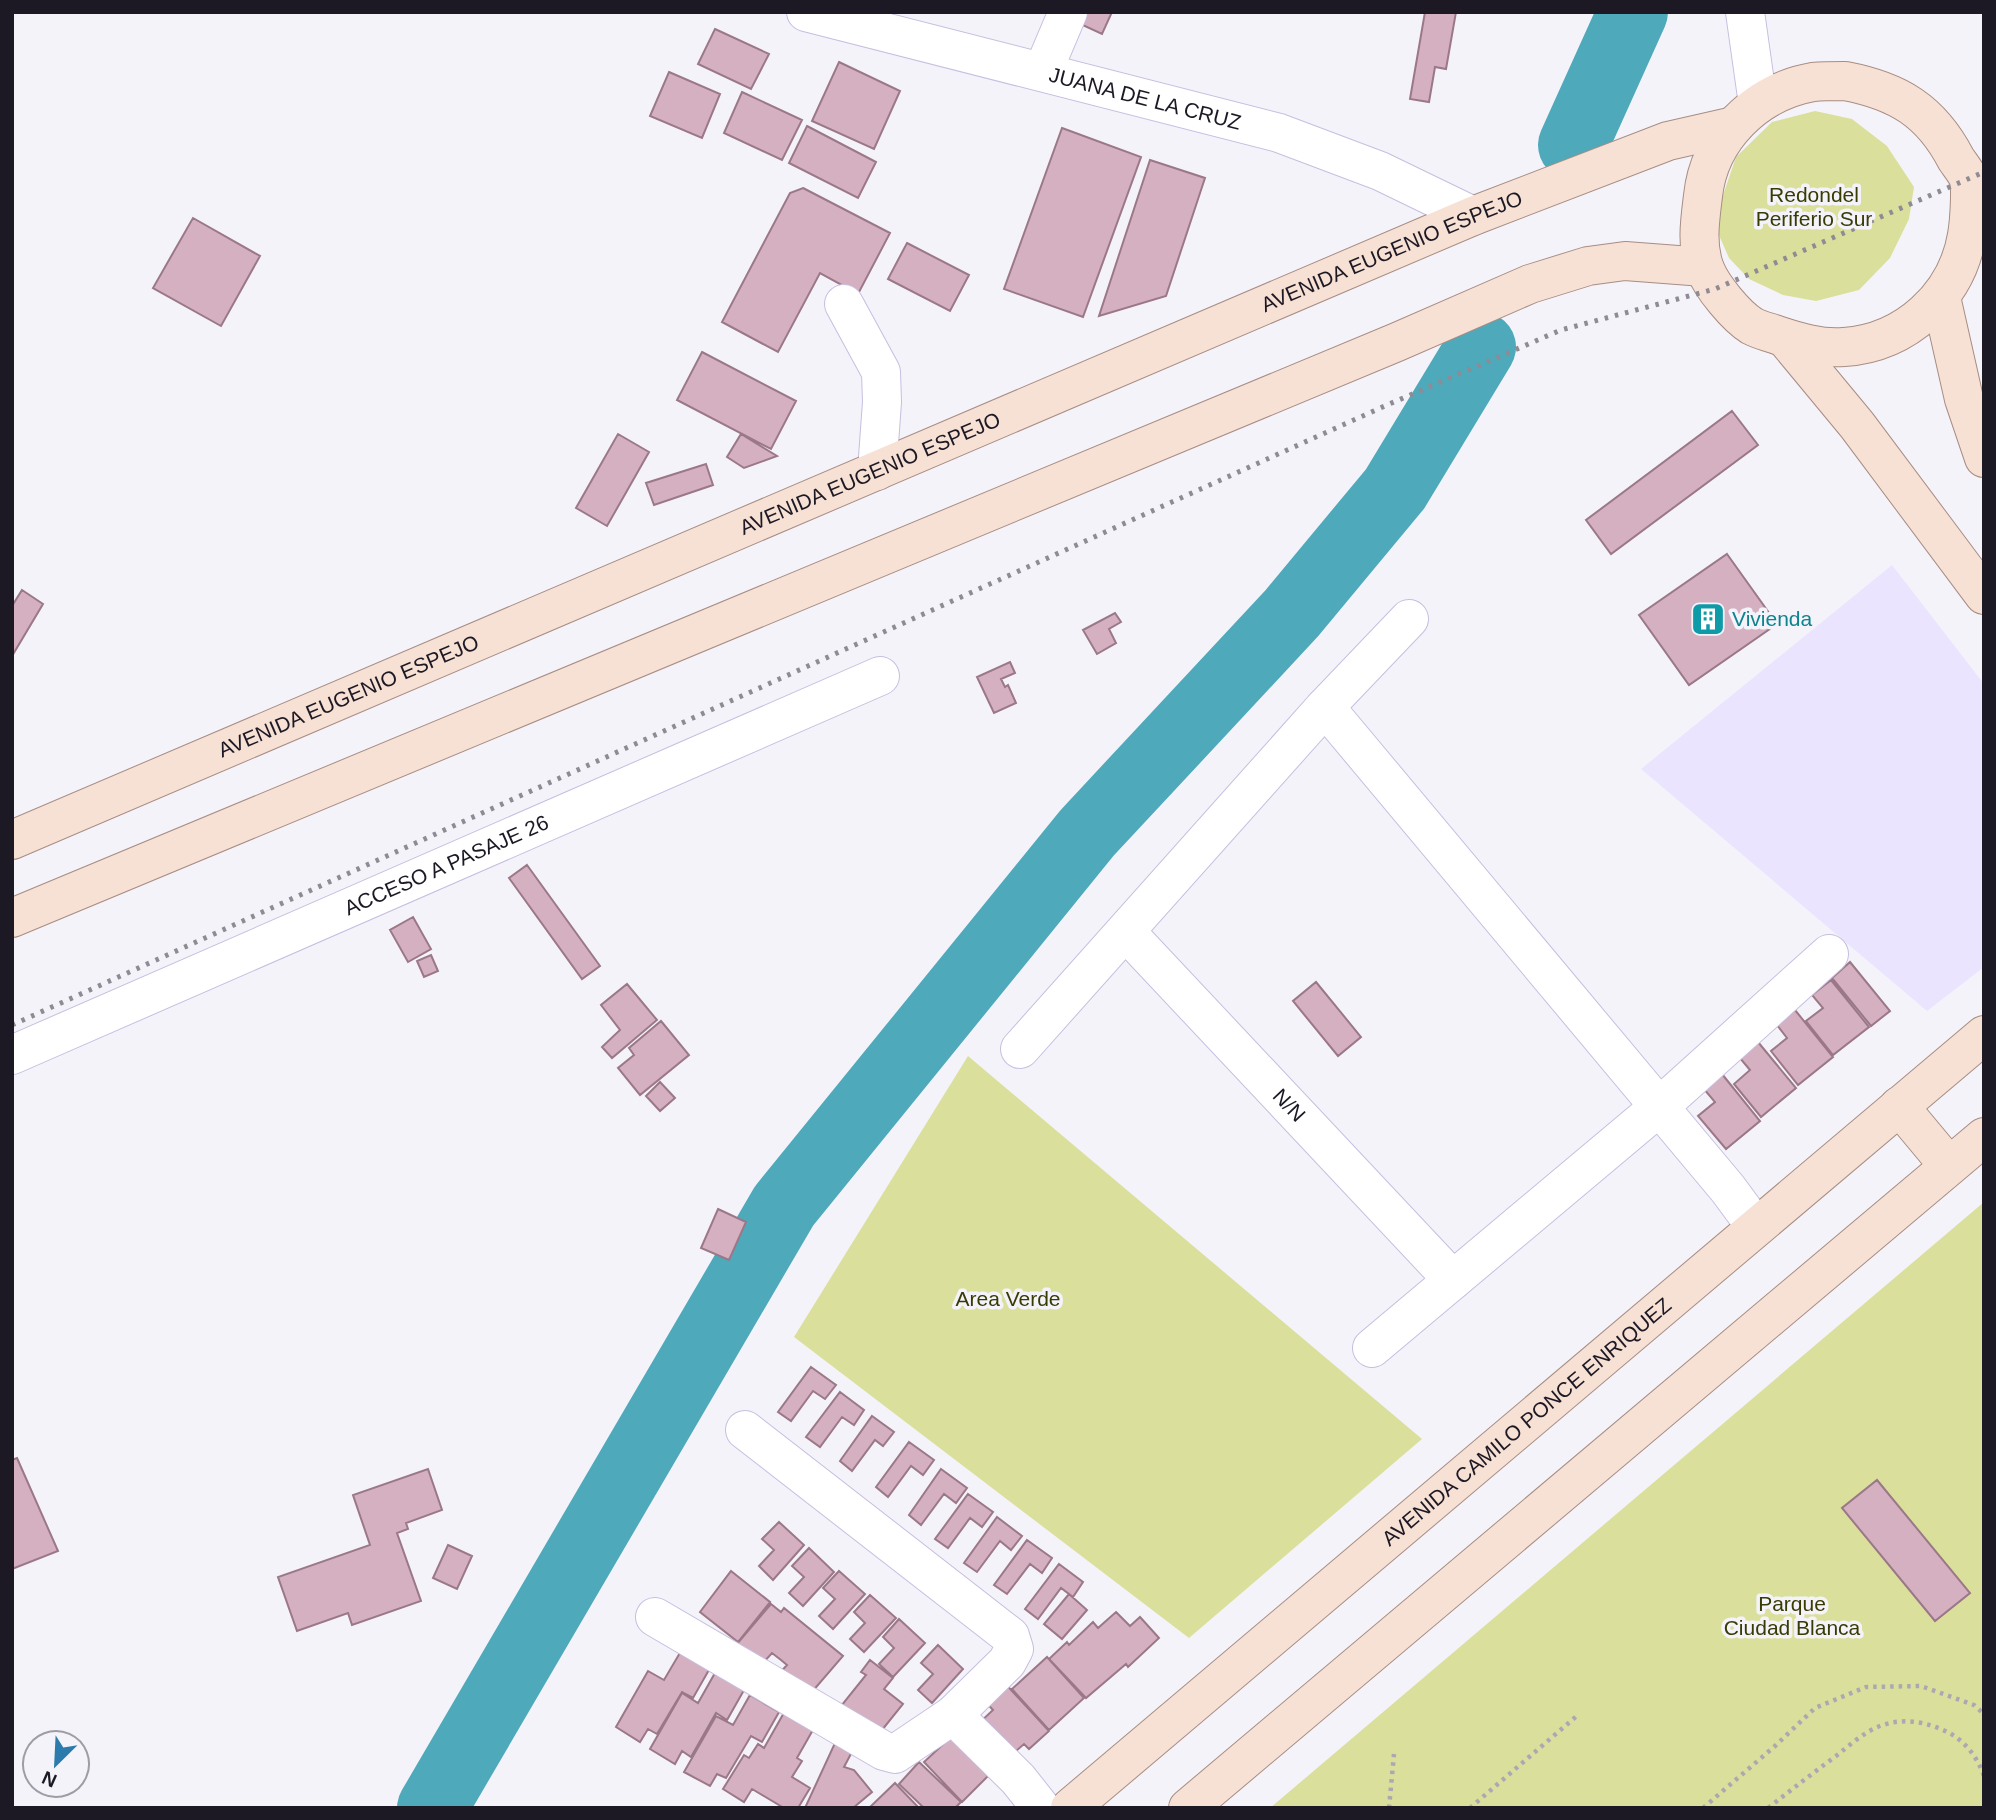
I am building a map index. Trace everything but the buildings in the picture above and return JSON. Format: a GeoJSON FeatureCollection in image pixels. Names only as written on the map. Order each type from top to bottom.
{"type":"FeatureCollection","features":[{"type":"Feature","properties":{"kind":"main road","name":"AVENIDA EUGENIO ESPEJO"},"geometry":{"type":"LineString","coordinates":[[12,840],[1473,216],[1668,141],[1746,115],[1784,90],[1814,82],[1844,81],[1874,86],[1902,99],[1927,117],[1969,178],[1976,203],[1969,222],[1965,247],[1955,273],[1941,297],[1921,317],[1898,333],[1871,343],[1844,348],[1816,346],[1751,326],[1715,289],[1704,267]]}},
{"type":"Feature","properties":{"kind":"main road"},"geometry":{"type":"LineString","coordinates":[[12,918],[1397,342],[1530,284],[1588,266],[1625,261],[1704,267],[1699,240],[1704,183],[1716,153],[1746,115]]}},
{"type":"Feature","properties":{"kind":"main road"},"geometry":{"type":"LineString","coordinates":[[1941,297],[1965,399],[1984,458]]}},
{"type":"Feature","properties":{"kind":"main road"},"geometry":{"type":"LineString","coordinates":[[1785,338],[1857,425],[1984,595]]}},
{"type":"Feature","properties":{"kind":"main road","name":"AVENIDA CAMILO PONCE ENRIQUEZ"},"geometry":{"type":"LineString","coordinates":[[1070,1808],[1984,1035]]}},
{"type":"Feature","properties":{"kind":"main road"},"geometry":{"type":"LineString","coordinates":[[1899,1106],[1948,1166]]}},
{"type":"Feature","properties":{"kind":"main road"},"geometry":{"type":"LineString","coordinates":[[1188,1808],[1984,1137]]}},
{"type":"Feature","properties":{"kind":"street","name":"JUANA DE LA CRUZ"},"geometry":{"type":"LineString","coordinates":[[806,12],[1279,133],[1380,171],[1473,216]]}},
{"type":"Feature","properties":{"kind":"street"},"geometry":{"type":"LineString","coordinates":[[1043,71],[1068,12]]}},
{"type":"Feature","properties":{"kind":"street"},"geometry":{"type":"LineString","coordinates":[[1745,12],[1746,115]]}},
{"type":"Feature","properties":{"kind":"street"},"geometry":{"type":"LineString","coordinates":[[844,304],[881,372],[882,402],[877,471]]}},
{"type":"Feature","properties":{"kind":"street"},"geometry":{"type":"LineString","coordinates":[[1020,1049],[1325,708],[1409,619]]}},
{"type":"Feature","properties":{"kind":"street","name":"ACCESO A PASAJE 26"},"geometry":{"type":"LineString","coordinates":[[12,1055],[880,676]]}},
{"type":"Feature","properties":{"kind":"street"},"geometry":{"type":"LineString","coordinates":[[1325,708],[1728,1189],[1756,1227]]}},
{"type":"Feature","properties":{"kind":"street","name":"N/N"},"geometry":{"type":"LineString","coordinates":[[1126,932],[1453,1280]]}},
{"type":"Feature","properties":{"kind":"street"},"geometry":{"type":"LineString","coordinates":[[1372,1348],[1658,1107],[1829,954]]}},
{"type":"Feature","properties":{"kind":"street"},"geometry":{"type":"LineString","coordinates":[[655,1617],[884,1751],[895,1754],[953,1715],[1007,1662],[1014,1649],[1010,1636],[745,1430]]}},
{"type":"Feature","properties":{"kind":"street"},"geometry":{"type":"LineString","coordinates":[[953,1715],[1018,1779],[1041,1808]]}},
{"type":"Feature","properties":{"kind":"path"},"geometry":{"type":"LineString","coordinates":[[1703,1808],[1815,1708],[1866,1687],[1921,1686],[1973,1705],[1984,1714]]}},
{"type":"Feature","properties":{"kind":"path"},"geometry":{"type":"LineString","coordinates":[[1470,1808],[1579,1714]]}},
{"type":"Feature","properties":{"kind":"path"},"geometry":{"type":"LineString","coordinates":[[1768,1808],[1860,1737],[1881,1726],[1903,1721],[1927,1723],[1948,1732],[1967,1746],[1984,1776]]}},
{"type":"Feature","properties":{"kind":"path"},"geometry":{"type":"LineString","coordinates":[[1389,1808],[1394,1754]]}},
{"type":"Feature","properties":{"kind":"shaded area"},"geometry":{"type":"Polygon","coordinates":[[[1892,565],[1984,684],[1984,967],[1927,1011],[1641,769],[1892,565]]]}},
{"type":"Feature","properties":{"kind":"green space","name":"Redondel Periferio Sur"},"geometry":{"type":"Polygon","coordinates":[[[1815,111],[1852,119],[1887,146],[1914,187],[1909,219],[1890,258],[1859,290],[1816,301],[1783,295],[1749,279],[1729,258],[1718,233],[1721,201],[1736,157],[1772,122],[1815,111]]]}},
{"type":"Feature","properties":{"kind":"green space","name":"Area Verde"},"geometry":{"type":"Polygon","coordinates":[[[968,1056],[1422,1439],[1189,1638],[794,1337],[968,1056]]]}},
{"type":"Feature","properties":{"kind":"green space","name":"Parque Ciudad Blanca"},"geometry":{"type":"Polygon","coordinates":[[[1984,1202],[1984,1808],[1270,1808],[1984,1202]]]}},
{"type":"Feature","properties":{"kind":"waterway"},"geometry":{"type":"LineString","coordinates":[[1573,145],[1633,12]]}},
{"type":"Feature","properties":{"kind":"waterway"},"geometry":{"type":"LineString","coordinates":[[432,1808],[784,1206],[1087,833],[1292,613],[1395,489],[1481,347]]}},
{"type":"Feature","properties":{"kind":"railway"},"geometry":{"type":"LineString","coordinates":[[12,1025],[1387,405],[1561,330],[1715,289],[1984,172]]}},
{"type":"Feature","properties":{"kind":"place","name":"Vivienda"},"geometry":{"type":"Point","coordinates":[1708,619]}}]}
